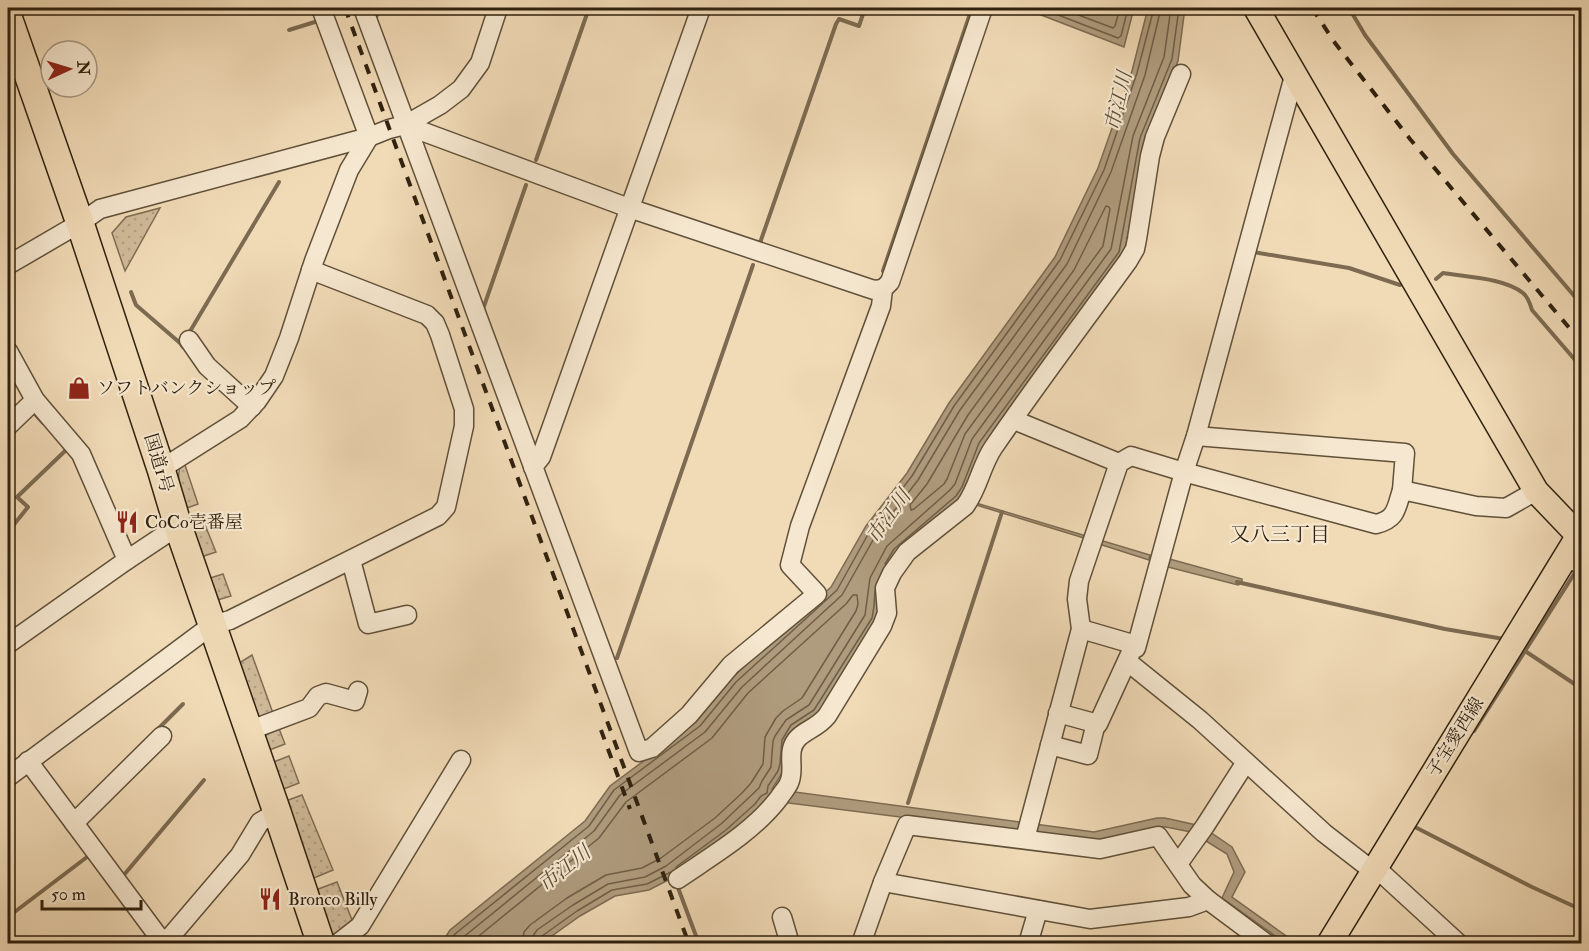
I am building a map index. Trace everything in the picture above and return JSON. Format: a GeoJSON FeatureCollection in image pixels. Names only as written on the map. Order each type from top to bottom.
{"type":"FeatureCollection","features":[{"type":"Feature","properties":{"kind":"highway","name":"国道1号"},"geometry":{"type":"LineString","coordinates":[[8,17],[80,223],[178,526],[321,944]]}},
{"type":"Feature","properties":{"kind":"main road"},"geometry":{"type":"LineString","coordinates":[[1256,8],[1536,491],[1577,546]]}},
{"type":"Feature","properties":{"kind":"main road","name":"子宝愛西線"},"geometry":{"type":"LineString","coordinates":[[1329,944],[1577,546]]}},
{"type":"Feature","properties":{"kind":"street"},"geometry":{"type":"LineString","coordinates":[[321,8],[369,137]]}},
{"type":"Feature","properties":{"kind":"street"},"geometry":{"type":"LineString","coordinates":[[363,8],[639,752],[652,748],[689,715],[731,665],[817,594],[790,565],[800,526],[881,306],[883,289],[890,282],[983,8]]}},
{"type":"Feature","properties":{"kind":"street"},"geometry":{"type":"LineString","coordinates":[[8,265],[100,209],[369,137],[405,125],[440,105],[461,89],[473,74],[480,63],[498,8]]}},
{"type":"Feature","properties":{"kind":"street"},"geometry":{"type":"LineString","coordinates":[[534,467],[541,457],[701,8]]}},
{"type":"Feature","properties":{"kind":"street"},"geometry":{"type":"LineString","coordinates":[[678,879],[755,824],[786,788],[792,775],[792,750],[797,739],[820,724],[827,716],[882,626],[887,613],[885,588],[892,573],[907,552],[966,506],[972,498],[974,488],[991,451],[1128,261],[1135,249],[1155,137],[1181,74]]}},
{"type":"Feature","properties":{"kind":"street"},"geometry":{"type":"LineString","coordinates":[[1050,745],[1088,755],[1096,723],[1098,724],[1132,654],[1196,436],[1294,76]]}},
{"type":"Feature","properties":{"kind":"street"},"geometry":{"type":"LineString","coordinates":[[405,125],[629,208],[874,290],[883,289]]}},
{"type":"Feature","properties":{"kind":"street"},"geometry":{"type":"LineString","coordinates":[[161,469],[240,419],[258,401],[274,375],[290,338],[311,270],[349,170],[369,137]]}},
{"type":"Feature","properties":{"kind":"street"},"geometry":{"type":"LineString","coordinates":[[8,777],[212,625],[230,620],[351,560],[438,516],[446,507],[464,426],[464,409],[435,323],[427,315],[311,270]]}},
{"type":"Feature","properties":{"kind":"street"},"geometry":{"type":"LineString","coordinates":[[189,340],[207,366],[252,406]]}},
{"type":"Feature","properties":{"kind":"street"},"geometry":{"type":"LineString","coordinates":[[8,351],[35,400],[81,454],[127,560]]}},
{"type":"Feature","properties":{"kind":"street"},"geometry":{"type":"LineString","coordinates":[[8,426],[35,400]]}},
{"type":"Feature","properties":{"kind":"street"},"geometry":{"type":"LineString","coordinates":[[1014,420],[1119,463]]}},
{"type":"Feature","properties":{"kind":"street"},"geometry":{"type":"LineString","coordinates":[[1027,832],[1081,628],[1077,599],[1079,581],[1119,463],[1131,456],[1376,524],[1386,522],[1394,514],[1402,490],[1405,453],[1196,436]]}},
{"type":"Feature","properties":{"kind":"street"},"geometry":{"type":"LineString","coordinates":[[1402,490],[1476,506],[1506,508],[1536,491]]}},
{"type":"Feature","properties":{"kind":"street"},"geometry":{"type":"LineString","coordinates":[[8,644],[178,526]]}},
{"type":"Feature","properties":{"kind":"street"},"geometry":{"type":"LineString","coordinates":[[351,560],[368,624],[407,615]]}},
{"type":"Feature","properties":{"kind":"street"},"geometry":{"type":"LineString","coordinates":[[1081,628],[1132,654],[1200,720],[1324,833],[1374,869],[1459,944]]}},
{"type":"Feature","properties":{"kind":"street"},"geometry":{"type":"LineString","coordinates":[[248,731],[309,708],[318,696],[326,693],[355,701],[358,691]]}},
{"type":"Feature","properties":{"kind":"street"},"geometry":{"type":"LineString","coordinates":[[1058,713],[1096,723]]}},
{"type":"Feature","properties":{"kind":"street"},"geometry":{"type":"LineString","coordinates":[[74,823],[162,736]]}},
{"type":"Feature","properties":{"kind":"street"},"geometry":{"type":"LineString","coordinates":[[337,944],[360,926],[460,760]]}},
{"type":"Feature","properties":{"kind":"street"},"geometry":{"type":"LineString","coordinates":[[28,761],[162,943],[171,936],[240,855],[260,822],[277,812]]}},
{"type":"Feature","properties":{"kind":"street"},"geometry":{"type":"LineString","coordinates":[[1178,864],[1246,762]]}},
{"type":"Feature","properties":{"kind":"street"},"geometry":{"type":"LineString","coordinates":[[861,944],[883,882],[907,825],[1027,832],[1100,849],[1158,836],[1192,885],[1208,900],[1267,944]]}},
{"type":"Feature","properties":{"kind":"street"},"geometry":{"type":"LineString","coordinates":[[883,882],[1090,919],[1189,907],[1208,900]]}},
{"type":"Feature","properties":{"kind":"street"},"geometry":{"type":"LineString","coordinates":[[1028,944],[1038,910]]}},
{"type":"Feature","properties":{"kind":"street"},"geometry":{"type":"LineString","coordinates":[[782,916],[790,944]]}},
{"type":"Feature","properties":{"kind":"shaded area"},"geometry":{"type":"Polygon","coordinates":[[[160,208],[125,271],[112,233],[126,217],[160,208]]]}},
{"type":"Feature","properties":{"kind":"shaded area"},"geometry":{"type":"Polygon","coordinates":[[[184,462],[198,504],[187,508],[179,478],[184,462]]]}},
{"type":"Feature","properties":{"kind":"shaded area"},"geometry":{"type":"Polygon","coordinates":[[[203,520],[216,552],[201,557],[191,524],[203,520]]]}},
{"type":"Feature","properties":{"kind":"shaded area"},"geometry":{"type":"Polygon","coordinates":[[[223,574],[231,596],[214,601],[207,579],[223,574]]]}},
{"type":"Feature","properties":{"kind":"shaded area"},"geometry":{"type":"Polygon","coordinates":[[[252,655],[274,716],[261,719],[255,716],[236,665],[252,655]]]}},
{"type":"Feature","properties":{"kind":"shaded area"},"geometry":{"type":"Polygon","coordinates":[[[278,726],[285,744],[267,751],[264,742],[265,735],[269,730],[278,726]]]}},
{"type":"Feature","properties":{"kind":"shaded area"},"geometry":{"type":"Polygon","coordinates":[[[289,756],[299,783],[281,790],[271,763],[289,756]]]}},
{"type":"Feature","properties":{"kind":"shaded area"},"geometry":{"type":"Polygon","coordinates":[[[302,795],[333,870],[309,880],[283,802],[302,795]]]}},
{"type":"Feature","properties":{"kind":"shaded area"},"geometry":{"type":"Polygon","coordinates":[[[337,882],[352,920],[342,934],[335,936],[329,932],[313,891],[337,882]]]}},
{"type":"Feature","properties":{"kind":"water"},"geometry":{"type":"Polygon","coordinates":[[[1023,8],[1134,8],[1124,47],[1023,8]]]}},
{"type":"Feature","properties":{"kind":"water","name":"市江川"},"geometry":{"type":"Polygon","coordinates":[[[1148,8],[1185,8],[1178,61],[1146,139],[1124,255],[960,500],[898,553],[878,620],[772,789],[1094,832],[1157,818],[1201,826],[1232,847],[1245,872],[1232,897],[1296,943],[1285,943],[1222,898],[1234,872],[1227,854],[1191,832],[1158,827],[1099,842],[765,800],[730,835],[674,877],[649,890],[615,896],[580,916],[542,943],[441,944],[450,930],[585,821],[610,786],[696,722],[732,678],[831,587],[866,526],[907,473],[949,403],[1055,257],[1098,168],[1132,71],[1148,8]]]}},
{"type":"Feature","properties":{"kind":"water"},"geometry":{"type":"Polygon","coordinates":[[[976,503],[1150,555],[1149,560],[976,505],[976,503]]]}},
{"type":"Feature","properties":{"kind":"water"},"geometry":{"type":"Polygon","coordinates":[[[1166,558],[1242,579],[1242,583],[1238,585],[1164,566],[1166,558]]]}},
{"type":"Feature","properties":{"kind":"waterway"},"geometry":{"type":"LineString","coordinates":[[375,21],[379,8]]}},
{"type":"Feature","properties":{"kind":"waterway"},"geometry":{"type":"LineString","coordinates":[[536,160],[589,8]]}},
{"type":"Feature","properties":{"kind":"waterway"},"geometry":{"type":"LineString","coordinates":[[760,243],[836,24],[839,19],[859,26],[865,8]]}},
{"type":"Feature","properties":{"kind":"waterway"},"geometry":{"type":"LineString","coordinates":[[883,271],[972,8]]}},
{"type":"Feature","properties":{"kind":"waterway"},"geometry":{"type":"LineString","coordinates":[[1349,8],[1365,35],[1453,154],[1582,305]]}},
{"type":"Feature","properties":{"kind":"waterway"},"geometry":{"type":"LineString","coordinates":[[289,30],[318,21]]}},
{"type":"Feature","properties":{"kind":"waterway"},"geometry":{"type":"LineString","coordinates":[[189,333],[279,182]]}},
{"type":"Feature","properties":{"kind":"waterway"},"geometry":{"type":"LineString","coordinates":[[482,312],[526,185]]}},
{"type":"Feature","properties":{"kind":"waterway"},"geometry":{"type":"LineString","coordinates":[[1253,252],[1349,268],[1400,285]]}},
{"type":"Feature","properties":{"kind":"waterway"},"geometry":{"type":"LineString","coordinates":[[617,658],[753,265]]}},
{"type":"Feature","properties":{"kind":"waterway"},"geometry":{"type":"LineString","coordinates":[[1436,279],[1443,273],[1496,281],[1515,288],[1526,296],[1532,310],[1582,368]]}},
{"type":"Feature","properties":{"kind":"waterway"},"geometry":{"type":"LineString","coordinates":[[131,292],[136,305],[183,347]]}},
{"type":"Feature","properties":{"kind":"waterway"},"geometry":{"type":"LineString","coordinates":[[34,413],[43,423]]}},
{"type":"Feature","properties":{"kind":"waterway"},"geometry":{"type":"LineString","coordinates":[[8,532],[28,507],[17,497],[65,451],[65,447]]}},
{"type":"Feature","properties":{"kind":"waterway"},"geometry":{"type":"LineString","coordinates":[[908,803],[1002,512]]}},
{"type":"Feature","properties":{"kind":"waterway"},"geometry":{"type":"LineString","coordinates":[[1474,731],[1576,571]]}},
{"type":"Feature","properties":{"kind":"waterway"},"geometry":{"type":"LineString","coordinates":[[1237,582],[1445,629],[1504,639]]}},
{"type":"Feature","properties":{"kind":"waterway"},"geometry":{"type":"LineString","coordinates":[[1525,651],[1582,689]]}},
{"type":"Feature","properties":{"kind":"waterway"},"geometry":{"type":"LineString","coordinates":[[158,729],[183,704]]}},
{"type":"Feature","properties":{"kind":"waterway"},"geometry":{"type":"LineString","coordinates":[[123,876],[204,780]]}},
{"type":"Feature","properties":{"kind":"waterway"},"geometry":{"type":"LineString","coordinates":[[1414,824],[1413,826],[1532,887],[1582,910]]}},
{"type":"Feature","properties":{"kind":"waterway"},"geometry":{"type":"LineString","coordinates":[[8,917],[91,854]]}},
{"type":"Feature","properties":{"kind":"waterway"},"geometry":{"type":"LineString","coordinates":[[677,885],[699,944]]}},
{"type":"Feature","properties":{"kind":"railway"},"geometry":{"type":"LineString","coordinates":[[345,8],[689,944]]}},
{"type":"Feature","properties":{"kind":"railway"},"geometry":{"type":"LineString","coordinates":[[1312,8],[1335,43],[1410,139],[1582,343]]}},
{"type":"Feature","properties":{"kind":"railway"},"geometry":{"type":"LineString","coordinates":[[601,730],[630,809]]}},
{"type":"Feature","properties":{"kind":"place","name":"ソフトバンクショップ"},"geometry":{"type":"Point","coordinates":[79,388]}},
{"type":"Feature","properties":{"kind":"place","name":"CoCo壱番屋"},"geometry":{"type":"Point","coordinates":[127,522]}},
{"type":"Feature","properties":{"kind":"place","name":"Bronco Billy"},"geometry":{"type":"Point","coordinates":[270,899]}},
{"type":"Feature","properties":{"kind":"district","name":"又八三丁目"},"geometry":{"type":"Point","coordinates":[1280,534]}}]}
